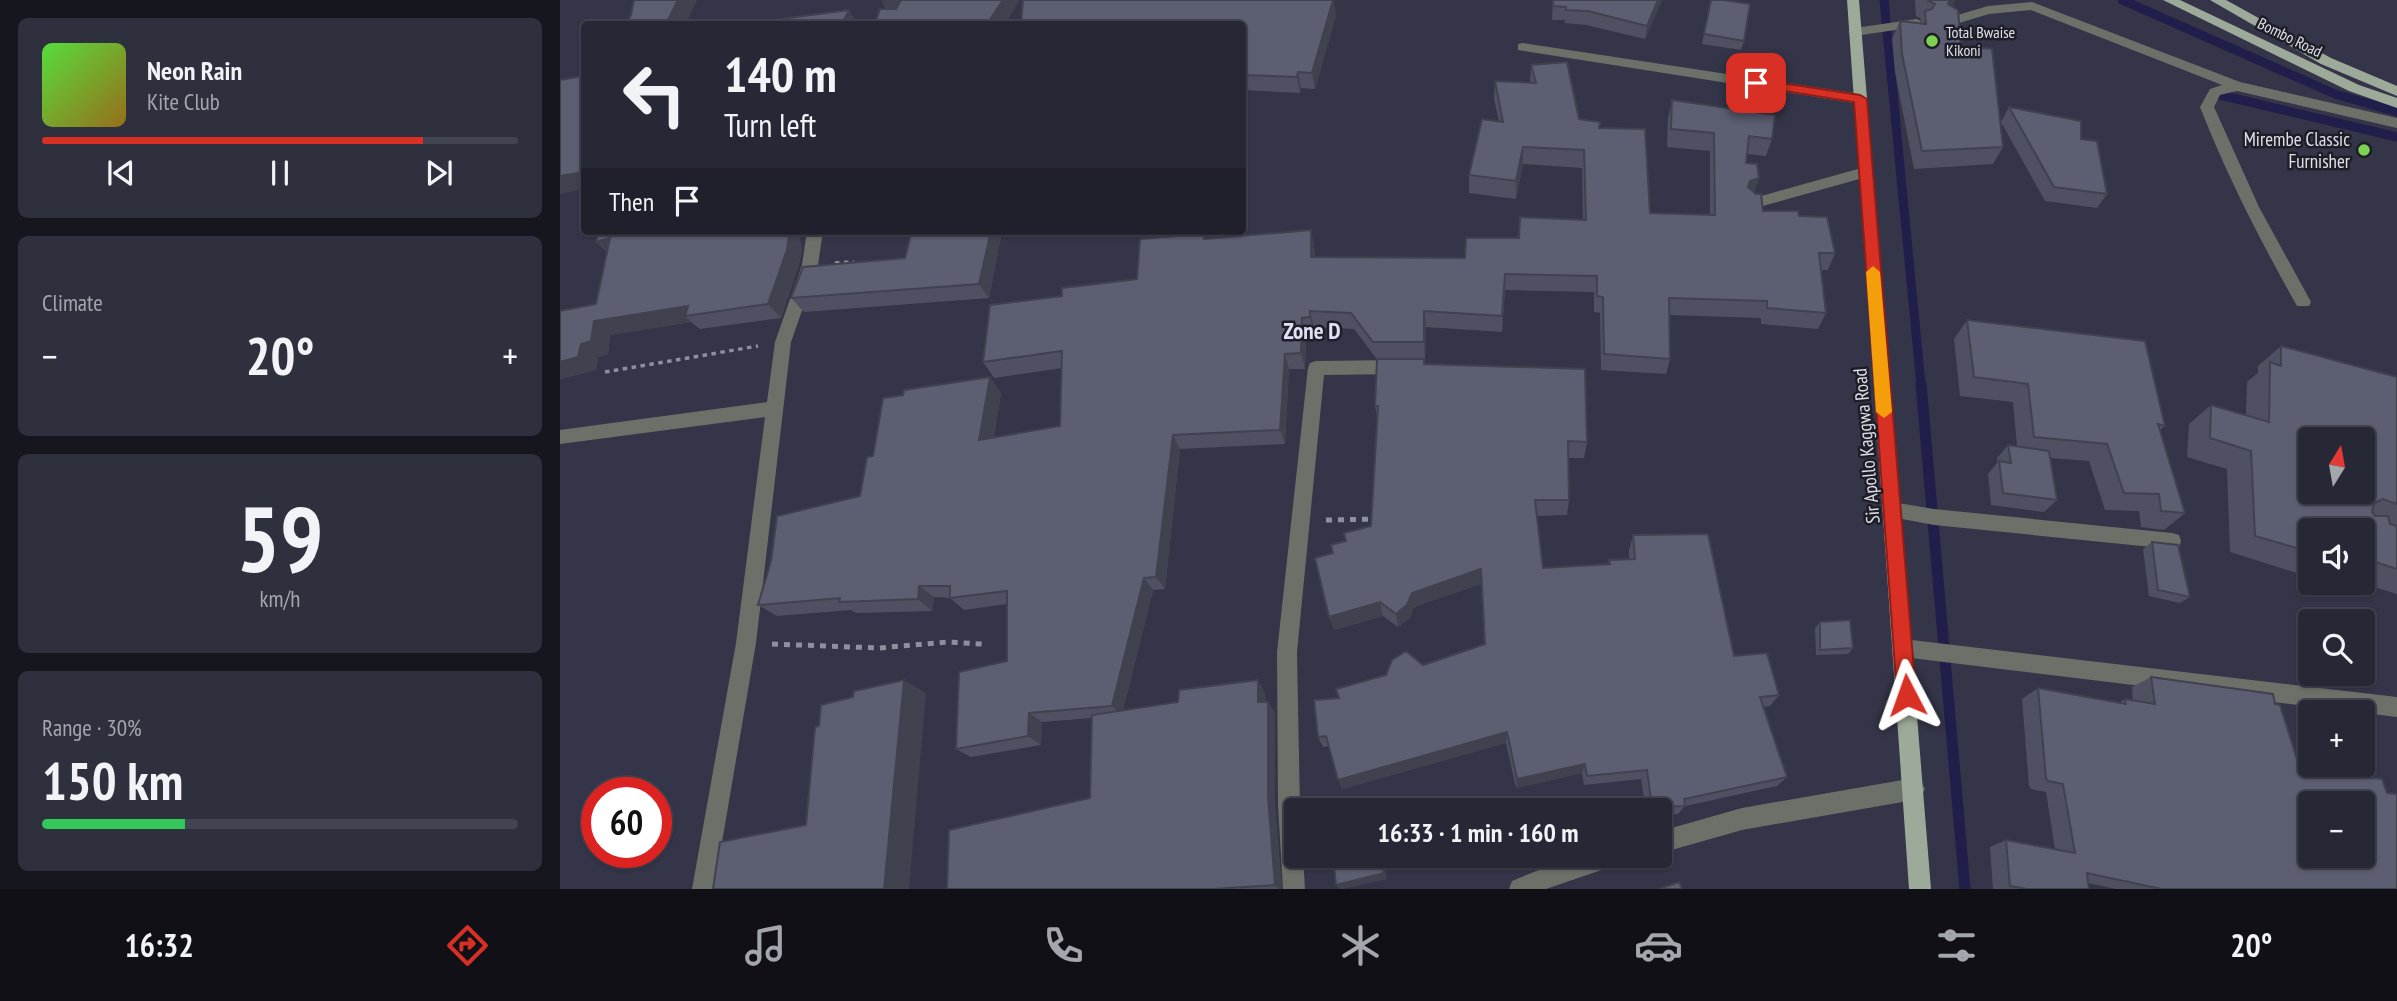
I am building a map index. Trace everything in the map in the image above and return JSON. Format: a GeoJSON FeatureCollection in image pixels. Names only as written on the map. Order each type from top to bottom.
{"type":"FeatureCollection","features":[{"type":"Feature","properties":{"kind":"main road","name":"Sir Apollo Kaggwa Road"},"geometry":{"type":"LineString","coordinates":[[1853,0],[1920,889]]}},
{"type":"Feature","properties":{"kind":"main road"},"geometry":{"type":"LineString","coordinates":[[1856,32],[1867,0]]}},
{"type":"Feature","properties":{"kind":"main road","name":"Bombo Road"},"geometry":{"type":"LineString","coordinates":[[2169,0],[2354,88],[2397,103]]}},
{"type":"Feature","properties":{"kind":"main road","name":"Bombo Road"},"geometry":{"type":"LineString","coordinates":[[2216,0],[2326,61],[2397,91]]}},
{"type":"Feature","properties":{"kind":"street"},"geometry":{"type":"LineString","coordinates":[[1949,22],[1988,10],[2032,6],[2237,86],[2397,123]]}},
{"type":"Feature","properties":{"kind":"street"},"geometry":{"type":"LineString","coordinates":[[1856,32],[1917,23]]}},
{"type":"Feature","properties":{"kind":"street"},"geometry":{"type":"LineString","coordinates":[[1523,47],[1860,99]]}},
{"type":"Feature","properties":{"kind":"street"},"geometry":{"type":"LineString","coordinates":[[2237,86],[2215,92],[2207,107],[2258,220],[2303,302]]}},
{"type":"Feature","properties":{"kind":"street"},"geometry":{"type":"LineString","coordinates":[[1752,204],[1865,172]]}},
{"type":"Feature","properties":{"kind":"street"},"geometry":{"type":"LineString","coordinates":[[703,889],[747,643],[783,342],[810,265],[814,235]]}},
{"type":"Feature","properties":{"kind":"street"},"geometry":{"type":"LineString","coordinates":[[1294,889],[1289,806],[1287,652],[1316,368],[1423,367]]}},
{"type":"Feature","properties":{"kind":"street"},"geometry":{"type":"LineString","coordinates":[[560,436],[775,408]]}},
{"type":"Feature","properties":{"kind":"street"},"geometry":{"type":"LineString","coordinates":[[1892,510],[1934,517],[2172,541]]}},
{"type":"Feature","properties":{"kind":"street"},"geometry":{"type":"LineString","coordinates":[[1903,648],[2397,708]]}},
{"type":"Feature","properties":{"kind":"street"},"geometry":{"type":"LineString","coordinates":[[1672,839],[1742,819],[1914,789]]}},
{"type":"Feature","properties":{"kind":"street"},"geometry":{"type":"LineString","coordinates":[[1520,889],[1568,868]]}},
{"type":"Feature","properties":{"kind":"path"},"geometry":{"type":"LineString","coordinates":[[810,265],[865,262]]}},
{"type":"Feature","properties":{"kind":"path"},"geometry":{"type":"LineString","coordinates":[[605,372],[783,342]]}},
{"type":"Feature","properties":{"kind":"path"},"geometry":{"type":"LineString","coordinates":[[1301,520],[1390,519]]}},
{"type":"Feature","properties":{"kind":"path"},"geometry":{"type":"LineString","coordinates":[[747,643],[879,648],[947,642],[982,644]]}},
{"type":"Feature","properties":{"kind":"building"},"geometry":{"type":"Polygon","coordinates":[[[634,0],[678,0],[668,21],[628,21],[634,0]]]}},
{"type":"Feature","properties":{"kind":"building"},"geometry":{"type":"Polygon","coordinates":[[[901,0],[1003,0],[989,21],[876,21],[880,9],[896,9],[901,0]]]}},
{"type":"Feature","properties":{"kind":"building"},"geometry":{"type":"Polygon","coordinates":[[[1023,0],[1333,0],[1312,73],[1298,72],[1297,77],[1246,75],[1246,21],[1021,21],[1023,0]]]}},
{"type":"Feature","properties":{"kind":"building"},"geometry":{"type":"Polygon","coordinates":[[[1553,0],[1658,0],[1647,26],[1588,11],[1566,10],[1566,7],[1553,6],[1553,0]]]}},
{"type":"Feature","properties":{"kind":"building"},"geometry":{"type":"Polygon","coordinates":[[[1711,0],[1750,4],[1744,41],[1704,34],[1711,0]]]}},
{"type":"Feature","properties":{"kind":"building"},"geometry":{"type":"Polygon","coordinates":[[[1927,0],[1950,0],[1948,4],[1958,10],[1961,46],[1992,49],[2003,147],[1922,151],[1902,54],[1900,21],[1926,24],[1925,11],[1932,9],[1935,4],[1927,0]]]}},
{"type":"Feature","properties":{"kind":"building"},"geometry":{"type":"Polygon","coordinates":[[[849,10],[844,21],[766,21],[849,10]]]}},
{"type":"Feature","properties":{"kind":"building"},"geometry":{"type":"Polygon","coordinates":[[[1567,62],[1579,119],[1600,122],[1599,128],[1645,129],[1650,213],[1715,215],[1714,133],[1671,129],[1672,100],[1775,115],[1772,139],[1749,136],[1746,163],[1757,164],[1759,178],[1750,181],[1748,187],[1756,194],[1761,194],[1763,211],[1798,211],[1799,216],[1827,217],[1835,253],[1819,253],[1826,313],[1767,308],[1767,301],[1669,298],[1670,359],[1604,354],[1603,297],[1597,296],[1597,276],[1505,274],[1502,316],[1424,311],[1424,342],[1373,342],[1351,313],[1310,311],[1310,317],[1302,318],[1301,353],[1285,354],[1280,430],[1173,435],[1156,577],[1144,578],[1112,706],[1029,713],[1028,736],[956,749],[959,672],[1007,661],[1007,591],[950,598],[950,586],[919,586],[918,599],[839,602],[840,598],[758,605],[771,561],[777,516],[860,496],[867,457],[873,456],[883,398],[903,395],[904,390],[990,377],[979,440],[1060,426],[1062,351],[983,362],[990,305],[1062,296],[1062,288],[1137,279],[1140,239],[1204,235],[1204,239],[1311,230],[1311,257],[1465,258],[1466,238],[1519,238],[1520,217],[1586,220],[1584,150],[1523,147],[1516,181],[1469,175],[1482,119],[1503,122],[1495,81],[1536,83],[1531,65],[1567,62]]]}},
{"type":"Feature","properties":{"kind":"building"},"geometry":{"type":"Polygon","coordinates":[[[581,76],[581,172],[560,176],[560,80],[581,76]]]}},
{"type":"Feature","properties":{"kind":"building"},"geometry":{"type":"Polygon","coordinates":[[[2009,107],[2081,121],[2081,139],[2097,141],[2107,194],[2054,187],[2009,107]]]}},
{"type":"Feature","properties":{"kind":"building"},"geometry":{"type":"Polygon","coordinates":[[[598,235],[789,235],[787,250],[768,304],[685,316],[688,306],[594,321],[591,341],[581,344],[578,357],[560,362],[560,311],[596,304],[610,238],[596,242],[598,235]]]}},
{"type":"Feature","properties":{"kind":"building"},"geometry":{"type":"Polygon","coordinates":[[[911,235],[990,235],[979,284],[791,298],[803,267],[905,258],[911,235]]]}},
{"type":"Feature","properties":{"kind":"building"},"geometry":{"type":"Polygon","coordinates":[[[1967,320],[2145,341],[2165,426],[2158,424],[2185,513],[2161,511],[2159,494],[2124,493],[2107,444],[2034,437],[2028,384],[1974,377],[1967,320]]]}},
{"type":"Feature","properties":{"kind":"building"},"geometry":{"type":"Polygon","coordinates":[[[2281,346],[2397,377],[2397,504],[2383,499],[2375,503],[2375,427],[2298,427],[2298,504],[2374,504],[2372,512],[2375,516],[2388,516],[2390,524],[2397,526],[2397,569],[2375,562],[2375,518],[2298,518],[2298,549],[2255,536],[2251,451],[2210,438],[2211,405],[2269,422],[2270,362],[2281,366],[2281,346]]]}},
{"type":"Feature","properties":{"kind":"building"},"geometry":{"type":"Polygon","coordinates":[[[1377,359],[1424,359],[1424,364],[1585,369],[1587,442],[1568,441],[1569,500],[1535,500],[1543,568],[1610,564],[1609,560],[1635,559],[1633,535],[1708,534],[1734,656],[1767,653],[1779,695],[1760,697],[1787,777],[1684,799],[1685,806],[1672,806],[1672,798],[1651,798],[1647,770],[1587,776],[1585,764],[1517,779],[1507,732],[1338,780],[1326,736],[1318,737],[1314,700],[1339,698],[1336,689],[1386,675],[1392,660],[1406,651],[1423,665],[1485,644],[1481,569],[1412,593],[1407,605],[1396,614],[1380,602],[1329,617],[1315,558],[1333,553],[1331,545],[1346,541],[1344,533],[1371,526],[1378,406],[1375,406],[1377,359]]]}},
{"type":"Feature","properties":{"kind":"building"},"geometry":{"type":"Polygon","coordinates":[[[2008,445],[2049,451],[2057,500],[2003,493],[1999,461],[2011,463],[2008,445]]]}},
{"type":"Feature","properties":{"kind":"building"},"geometry":{"type":"Polygon","coordinates":[[[2152,542],[2178,545],[2190,597],[2158,590],[2152,542]]]}},
{"type":"Feature","properties":{"kind":"building"},"geometry":{"type":"Polygon","coordinates":[[[1850,620],[1853,648],[1820,650],[1820,622],[1850,620]]]}},
{"type":"Feature","properties":{"kind":"building"},"geometry":{"type":"Polygon","coordinates":[[[2151,677],[2273,694],[2275,704],[2280,705],[2298,763],[2298,777],[2382,779],[2387,793],[2397,794],[2397,889],[2161,889],[2087,873],[2089,889],[2027,889],[2010,886],[2006,840],[2075,853],[2063,784],[2048,781],[2046,778],[2038,688],[2126,704],[2125,699],[2155,704],[2151,677]]]}},
{"type":"Feature","properties":{"kind":"building"},"geometry":{"type":"Polygon","coordinates":[[[904,680],[884,889],[713,889],[720,842],[806,825],[815,727],[819,726],[821,705],[853,697],[854,691],[904,680]]]}},
{"type":"Feature","properties":{"kind":"building"},"geometry":{"type":"Polygon","coordinates":[[[1258,680],[1258,702],[1268,702],[1268,797],[1275,885],[1214,889],[947,889],[949,830],[1090,798],[1092,715],[1178,702],[1179,690],[1258,680]]]}},
{"type":"Feature","properties":{"kind":"building"},"geometry":{"type":"Polygon","coordinates":[[[1334,868],[1383,868],[1384,873],[1336,885],[1334,868]]]}},
{"type":"Feature","properties":{"kind":"building"},"geometry":{"type":"Polygon","coordinates":[[[1679,882],[1682,889],[1659,889],[1679,882]]]}},
{"type":"Feature","properties":{"kind":"waterway"},"geometry":{"type":"LineString","coordinates":[[1884,0],[1921,385]]}},
{"type":"Feature","properties":{"kind":"waterway"},"geometry":{"type":"LineString","coordinates":[[2122,0],[2335,94],[2397,112]]}},
{"type":"Feature","properties":{"kind":"waterway"},"geometry":{"type":"LineString","coordinates":[[2216,94],[2397,137]]}},
{"type":"Feature","properties":{"kind":"waterway"},"geometry":{"type":"LineString","coordinates":[[1921,384],[1965,889]]}},
{"type":"Feature","properties":{"kind":"slow traffic"},"geometry":{"type":"LineString","coordinates":[[1873,272],[1884,412]]}},
{"type":"Feature","properties":{"kind":"place","name":"Total Bwaise Kikoni"},"geometry":{"type":"Point","coordinates":[1932,41]}},
{"type":"Feature","properties":{"kind":"place","name":"Mirembe Classic Furnisher"},"geometry":{"type":"Point","coordinates":[2364,150]}},
{"type":"Feature","properties":{"kind":"district","name":"Zone D"},"geometry":{"type":"Point","coordinates":[1312,331]}},
{"type":"Feature","properties":{"kind":"route"},"geometry":{"type":"LineString","coordinates":[[1756,83],[1860,99],[1907,695]]}}]}
